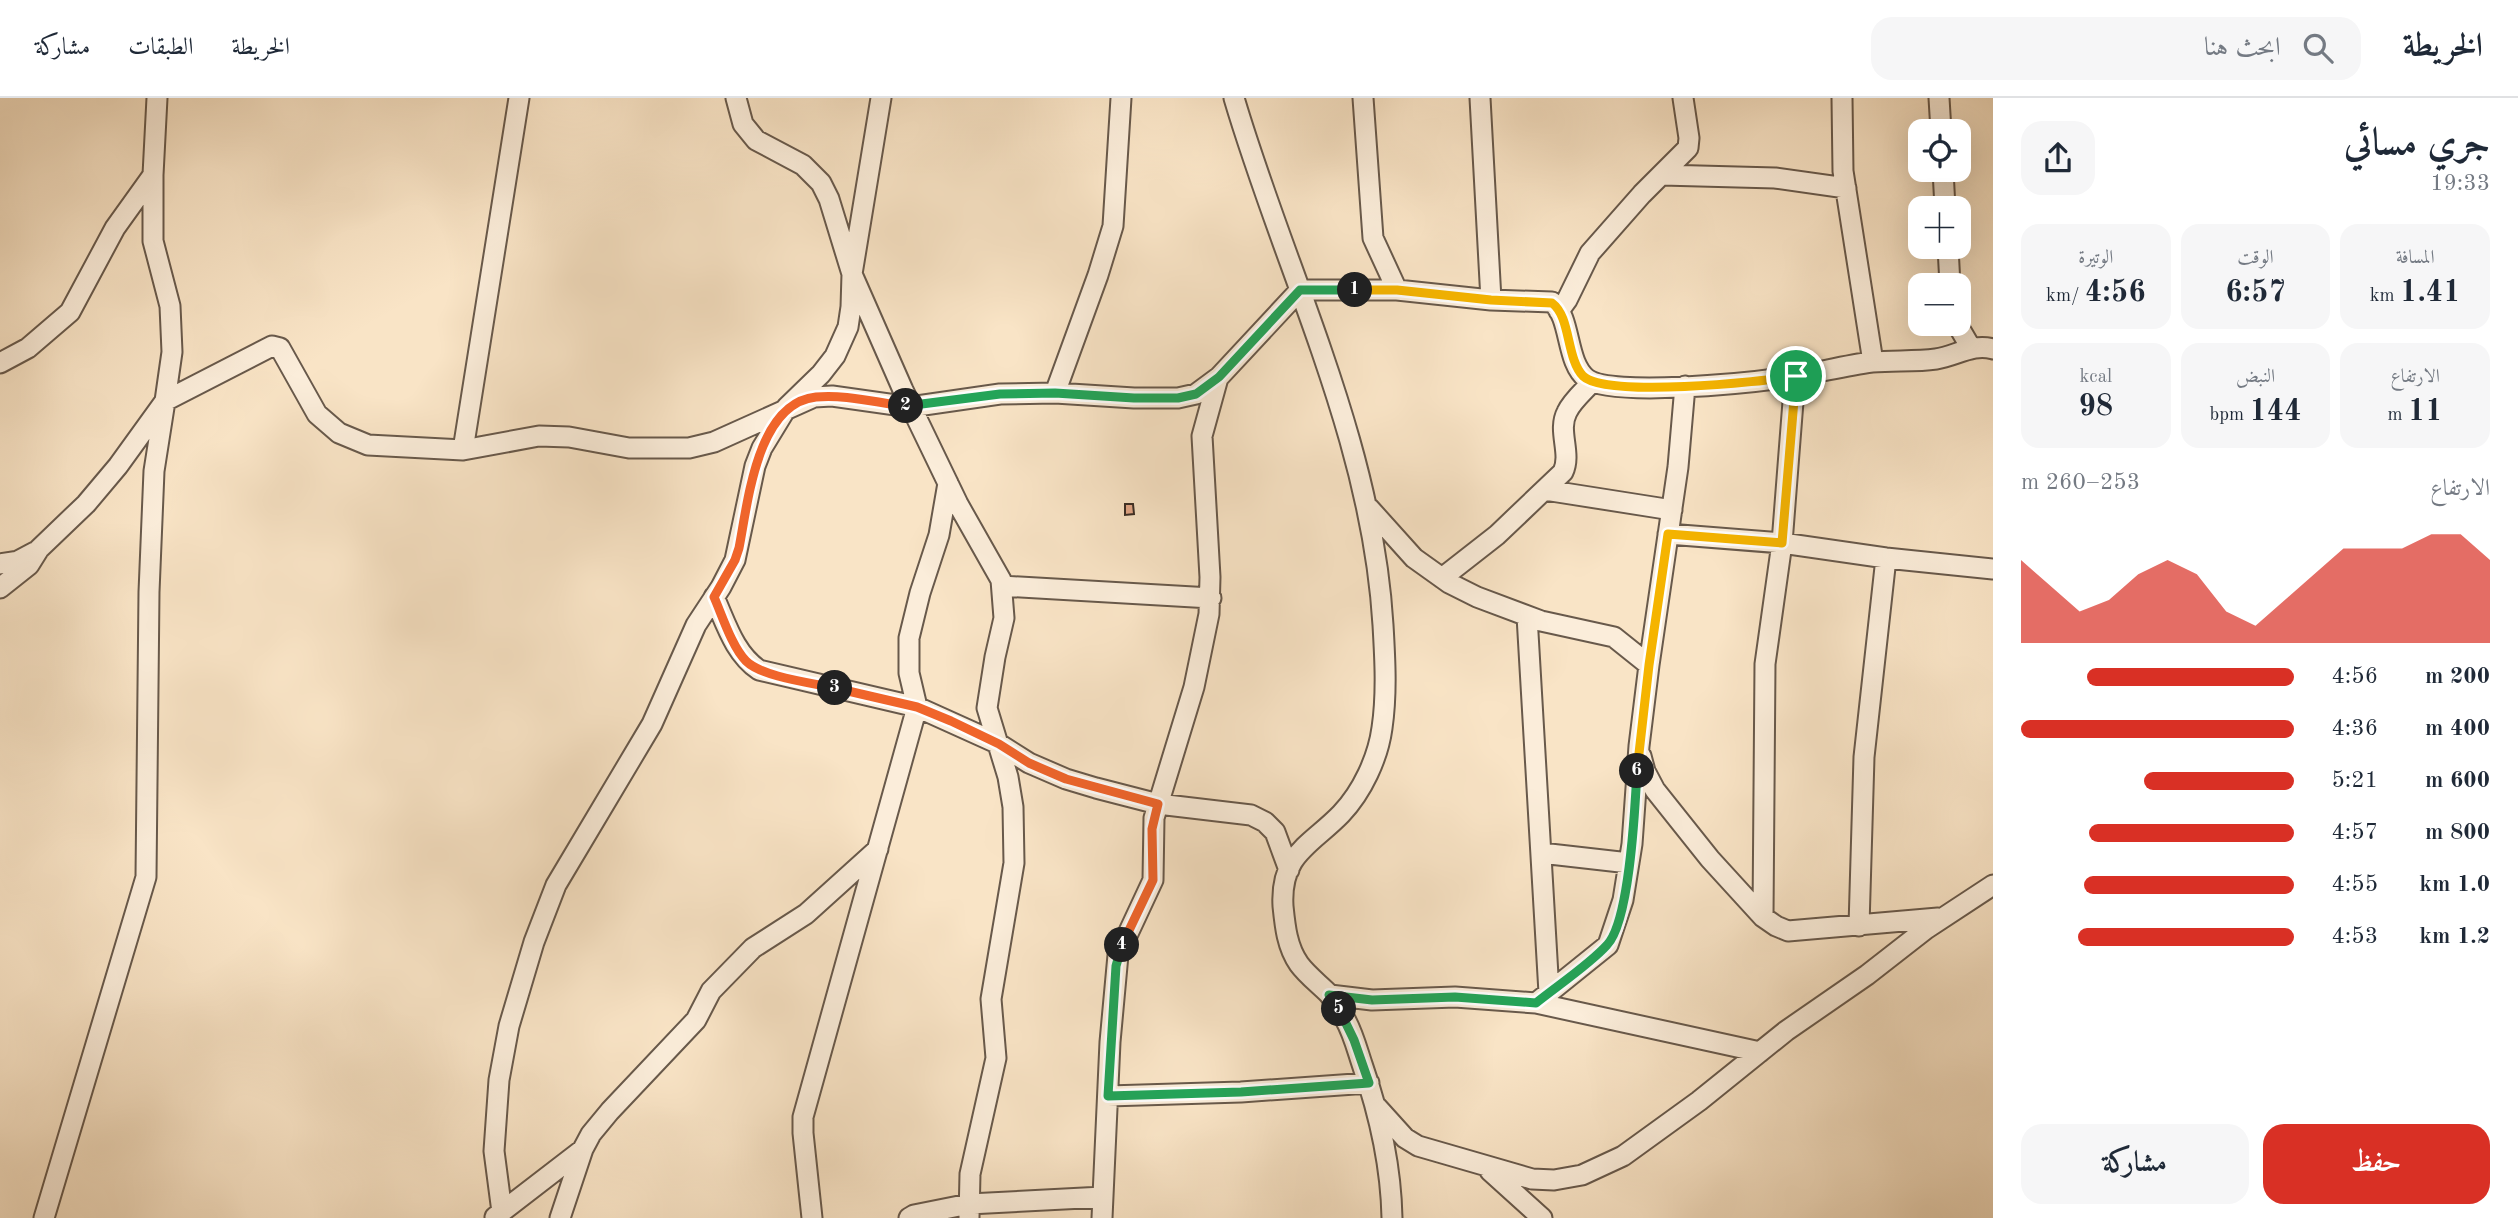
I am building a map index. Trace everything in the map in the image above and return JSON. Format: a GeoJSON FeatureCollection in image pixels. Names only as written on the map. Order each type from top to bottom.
{"type":"FeatureCollection","features":[{"type":"Feature","properties":{"kind":"street"},"geometry":{"type":"LineString","coordinates":[[44,1218],[146,877],[149,592],[154,471],[172,352],[170,306],[153,241],[157,98]]}},
{"type":"Feature","properties":{"kind":"street"},"geometry":{"type":"LineString","coordinates":[[463,450],[519,98]]}},
{"type":"Feature","properties":{"kind":"street"},"geometry":{"type":"LineString","coordinates":[[737,98],[743,124],[756,140],[803,165],[821,183],[829,199],[852,274],[911,407],[947,483],[996,569],[1002,586],[1004,618],[986,708],[1009,776],[1013,807],[1014,863],[991,999],[996,1058],[970,1174],[969,1211]]}},
{"type":"Feature","properties":{"kind":"street"},"geometry":{"type":"LineString","coordinates":[[498,1215],[494,1151],[499,1080],[509,1026],[534,942],[556,885],[652,724],[696,625],[735,560],[758,456],[787,407],[821,374],[835,356],[848,327],[852,274],[881,98]]}},
{"type":"Feature","properties":{"kind":"street"},"geometry":{"type":"LineString","coordinates":[[1055,393],[1113,226],[1121,98]]}},
{"type":"Feature","properties":{"kind":"street"},"geometry":{"type":"LineString","coordinates":[[1234,98],[1257,173],[1323,349],[1368,507],[1378,563],[1385,683],[1382,729],[1372,763],[1358,793],[1342,814],[1306,843],[1289,870],[1283,903],[1285,928],[1292,952],[1300,966],[1329,995],[1347,1022],[1369,1083],[1376,1106],[1392,1197],[1392,1218]]}},
{"type":"Feature","properties":{"kind":"street"},"geometry":{"type":"LineString","coordinates":[[1363,98],[1373,238],[1397,290]]}},
{"type":"Feature","properties":{"kind":"street"},"geometry":{"type":"LineString","coordinates":[[1480,98],[1491,300]]}},
{"type":"Feature","properties":{"kind":"street"},"geometry":{"type":"LineString","coordinates":[[1559,311],[1590,253],[1642,194],[1688,148],[1684,98]]}},
{"type":"Feature","properties":{"kind":"street"},"geometry":{"type":"LineString","coordinates":[[1842,98],[1843,171],[1873,362]]}},
{"type":"Feature","properties":{"kind":"street"},"geometry":{"type":"LineString","coordinates":[[1939,98],[1940,119]]}},
{"type":"Feature","properties":{"kind":"street"},"geometry":{"type":"LineString","coordinates":[[0,363],[28,348],[70,312],[115,228],[153,175]]}},
{"type":"Feature","properties":{"kind":"street"},"geometry":{"type":"LineString","coordinates":[[1662,175],[1784,178],[1846,188]]}},
{"type":"Feature","properties":{"kind":"street"},"geometry":{"type":"LineString","coordinates":[[0,564],[18,561],[39,549],[86,504],[118,467],[165,401],[275,345],[280,348],[317,414],[339,433],[368,445],[463,450],[539,436],[569,437],[629,448],[689,448],[714,442],[806,399],[831,396],[911,407],[1000,394],[1055,393],[1178,398],[1196,394],[1218,378],[1300,290],[1397,290],[1491,300],[1552,303],[1559,311],[1577,367],[1584,377],[1592,382],[1610,387],[1685,386],[1796,376],[1873,362],[1938,359],[1984,346],[1993,349]]}},
{"type":"Feature","properties":{"kind":"street"},"geometry":{"type":"LineString","coordinates":[[1964,336],[1971,348]]}},
{"type":"Feature","properties":{"kind":"street"},"geometry":{"type":"LineString","coordinates":[[1763,917],[1765,664],[1782,543],[1796,376]]}},
{"type":"Feature","properties":{"kind":"street"},"geometry":{"type":"LineString","coordinates":[[1102,1218],[1118,955],[1153,880],[1152,829],[1194,687],[1210,598],[1202,436],[1218,378]]}},
{"type":"Feature","properties":{"kind":"street"},"geometry":{"type":"LineString","coordinates":[[1442,578],[1497,535],[1566,467],[1563,434],[1567,412],[1592,382]]}},
{"type":"Feature","properties":{"kind":"street"},"geometry":{"type":"LineString","coordinates":[[1543,998],[1608,945],[1623,900],[1649,665],[1678,467],[1685,386]]}},
{"type":"Feature","properties":{"kind":"street"},"geometry":{"type":"LineString","coordinates":[[812,1218],[803,1117],[917,707],[909,673],[909,638],[939,534],[947,483]]}},
{"type":"Feature","properties":{"kind":"street"},"geometry":{"type":"LineString","coordinates":[[1545,490],[1672,510]]}},
{"type":"Feature","properties":{"kind":"street"},"geometry":{"type":"LineString","coordinates":[[1368,507],[1415,558],[1442,578],[1477,597],[1527,616],[1614,637],[1649,665]]}},
{"type":"Feature","properties":{"kind":"street"},"geometry":{"type":"LineString","coordinates":[[1668,534],[1782,543],[1885,558],[1993,569]]}},
{"type":"Feature","properties":{"kind":"street"},"geometry":{"type":"LineString","coordinates":[[0,588],[29,565],[39,549]]}},
{"type":"Feature","properties":{"kind":"street"},"geometry":{"type":"LineString","coordinates":[[1859,926],[1864,757],[1885,558]]}},
{"type":"Feature","properties":{"kind":"street"},"geometry":{"type":"LineString","coordinates":[[1002,586],[1210,598]]}},
{"type":"Feature","properties":{"kind":"street"},"geometry":{"type":"LineString","coordinates":[[714,597],[739,652],[759,670],[917,707],[999,744],[1029,763],[1066,779],[1158,804],[1251,815],[1265,822],[1275,832],[1289,870]]}},
{"type":"Feature","properties":{"kind":"street"},"geometry":{"type":"LineString","coordinates":[[1527,616],[1541,853],[1543,998]]}},
{"type":"Feature","properties":{"kind":"street"},"geometry":{"type":"LineString","coordinates":[[1639,746],[1645,771],[1655,790],[1710,859],[1763,917],[1776,926],[1788,930],[1943,918]]}},
{"type":"Feature","properties":{"kind":"street"},"geometry":{"type":"LineString","coordinates":[[560,1218],[583,1149],[591,1135],[610,1111],[696,1020],[711,991],[753,948],[812,910],[878,848]]}},
{"type":"Feature","properties":{"kind":"street"},"geometry":{"type":"LineString","coordinates":[[1541,853],[1629,863]]}},
{"type":"Feature","properties":{"kind":"street"},"geometry":{"type":"LineString","coordinates":[[1376,1106],[1412,1143],[1532,1179],[1554,1180],[1582,1175],[1623,1156],[1943,918],[1993,886]]}},
{"type":"Feature","properties":{"kind":"street"},"geometry":{"type":"LineString","coordinates":[[1329,995],[1362,1000],[1543,998],[1760,1052]]}},
{"type":"Feature","properties":{"kind":"street"},"geometry":{"type":"LineString","coordinates":[[1108,1096],[1241,1092],[1369,1083]]}},
{"type":"Feature","properties":{"kind":"street"},"geometry":{"type":"LineString","coordinates":[[498,1215],[583,1149]]}},
{"type":"Feature","properties":{"kind":"street"},"geometry":{"type":"LineString","coordinates":[[1483,1166],[1542,1218]]}},
{"type":"Feature","properties":{"kind":"street"},"geometry":{"type":"LineString","coordinates":[[909,1218],[1103,1197]]}},
{"type":"Feature","properties":{"kind":"building"},"geometry":{"type":"Polygon","coordinates":[[[1125,504],[1133,504],[1134,514],[1125,515],[1125,504]]]}},
{"type":"Feature","properties":{"kind":"route"},"geometry":{"type":"LineString","coordinates":[[1300,290],[1397,290],[1491,300],[1552,303],[1559,311],[1577,367],[1584,377],[1592,382],[1610,387],[1685,386],[1796,376],[1782,543],[1668,534],[1639,746],[1632,844],[1623,900],[1608,945],[1536,1003],[1455,997],[1372,1000],[1329,995],[1347,1022],[1369,1083],[1241,1092],[1108,1096],[1116,966],[1123,941],[1153,880],[1152,829],[1158,804],[1066,779],[1029,763],[999,744],[917,707],[759,670],[739,652],[714,597],[739,548],[758,456],[787,407],[814,397],[831,396],[911,407],[1000,394],[1055,393],[1178,398],[1196,394],[1219,377],[1300,290]]}}]}
